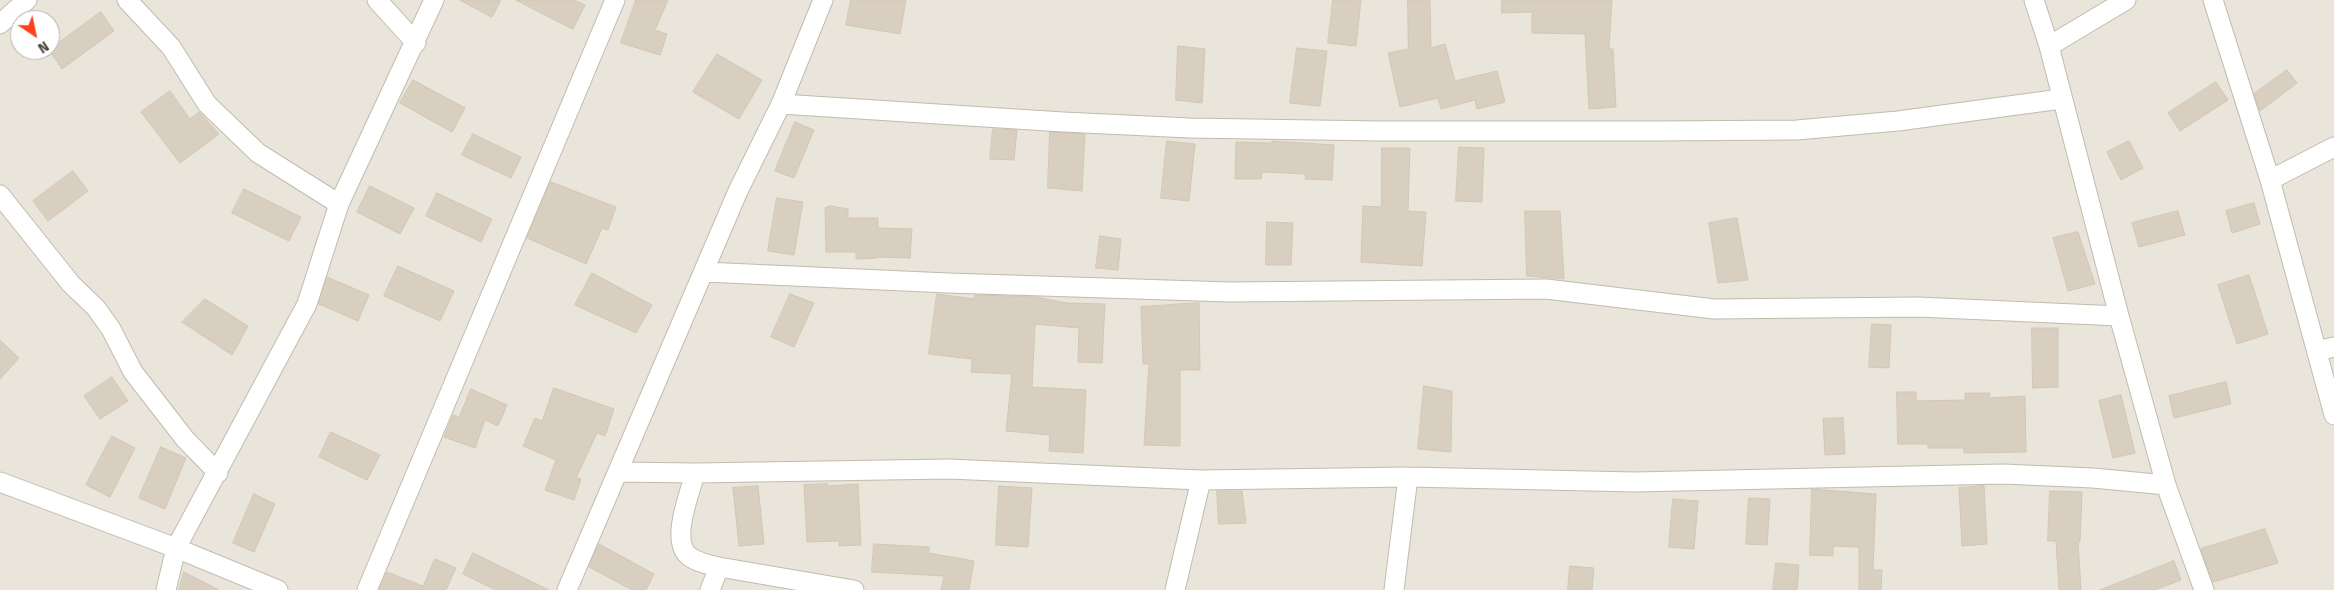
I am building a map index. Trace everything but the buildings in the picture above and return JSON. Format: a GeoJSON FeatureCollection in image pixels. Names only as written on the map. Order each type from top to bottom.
{"type":"FeatureCollection","features":[{"type":"Feature","properties":{"kind":"street"},"geometry":{"type":"LineString","coordinates":[[0,24],[27,0]]}},
{"type":"Feature","properties":{"kind":"street"},"geometry":{"type":"LineString","coordinates":[[127,0],[171,48],[207,104],[258,152],[339,204]]}},
{"type":"Feature","properties":{"kind":"street"},"geometry":{"type":"LineString","coordinates":[[377,0],[416,43]]}},
{"type":"Feature","properties":{"kind":"street"},"geometry":{"type":"LineString","coordinates":[[166,590],[176,548],[218,473],[307,304],[339,204],[416,43],[434,0]]}},
{"type":"Feature","properties":{"kind":"street"},"geometry":{"type":"LineString","coordinates":[[367,590],[615,0]]}},
{"type":"Feature","properties":{"kind":"street"},"geometry":{"type":"LineString","coordinates":[[567,590],[738,191],[781,104],[823,0]]}},
{"type":"Feature","properties":{"kind":"street"},"geometry":{"type":"LineString","coordinates":[[2034,0],[2049,46],[2061,100],[2166,485],[2204,590]]}},
{"type":"Feature","properties":{"kind":"street"},"geometry":{"type":"LineString","coordinates":[[2049,46],[2126,0]]}},
{"type":"Feature","properties":{"kind":"street"},"geometry":{"type":"LineString","coordinates":[[2213,0],[2325,349],[2334,415]]}},
{"type":"Feature","properties":{"kind":"street"},"geometry":{"type":"LineString","coordinates":[[781,104],[1190,128],[1379,131],[1665,131],[1797,130],[1898,121],[2061,100]]}},
{"type":"Feature","properties":{"kind":"street"},"geometry":{"type":"LineString","coordinates":[[2270,180],[2334,147]]}},
{"type":"Feature","properties":{"kind":"street"},"geometry":{"type":"LineString","coordinates":[[0,195],[71,284],[96,308],[111,329],[132,372],[185,439],[218,473]]}},
{"type":"Feature","properties":{"kind":"street"},"geometry":{"type":"LineString","coordinates":[[704,272],[948,283],[1230,292],[1546,289],[1714,309],[1918,306],[2119,316]]}},
{"type":"Feature","properties":{"kind":"street"},"geometry":{"type":"LineString","coordinates":[[618,472],[695,473],[949,469],[1201,480],[1408,477],[1635,482],[2003,474],[2093,478],[2166,485]]}},
{"type":"Feature","properties":{"kind":"street"},"geometry":{"type":"LineString","coordinates":[[695,473],[680,534],[681,547],[688,556],[699,562],[719,567],[854,590]]}},
{"type":"Feature","properties":{"kind":"street"},"geometry":{"type":"LineString","coordinates":[[1394,590],[1408,477]]}},
{"type":"Feature","properties":{"kind":"street"},"geometry":{"type":"LineString","coordinates":[[1175,590],[1201,480]]}},
{"type":"Feature","properties":{"kind":"street"},"geometry":{"type":"LineString","coordinates":[[0,482],[176,548],[278,590]]}},
{"type":"Feature","properties":{"kind":"street"},"geometry":{"type":"LineString","coordinates":[[710,590],[719,567]]}},
{"type":"Feature","properties":{"kind":"shaded area"},"geometry":{"type":"Polygon","coordinates":[[[0,0],[2334,0],[2334,590],[0,590],[0,0]]]}}]}
